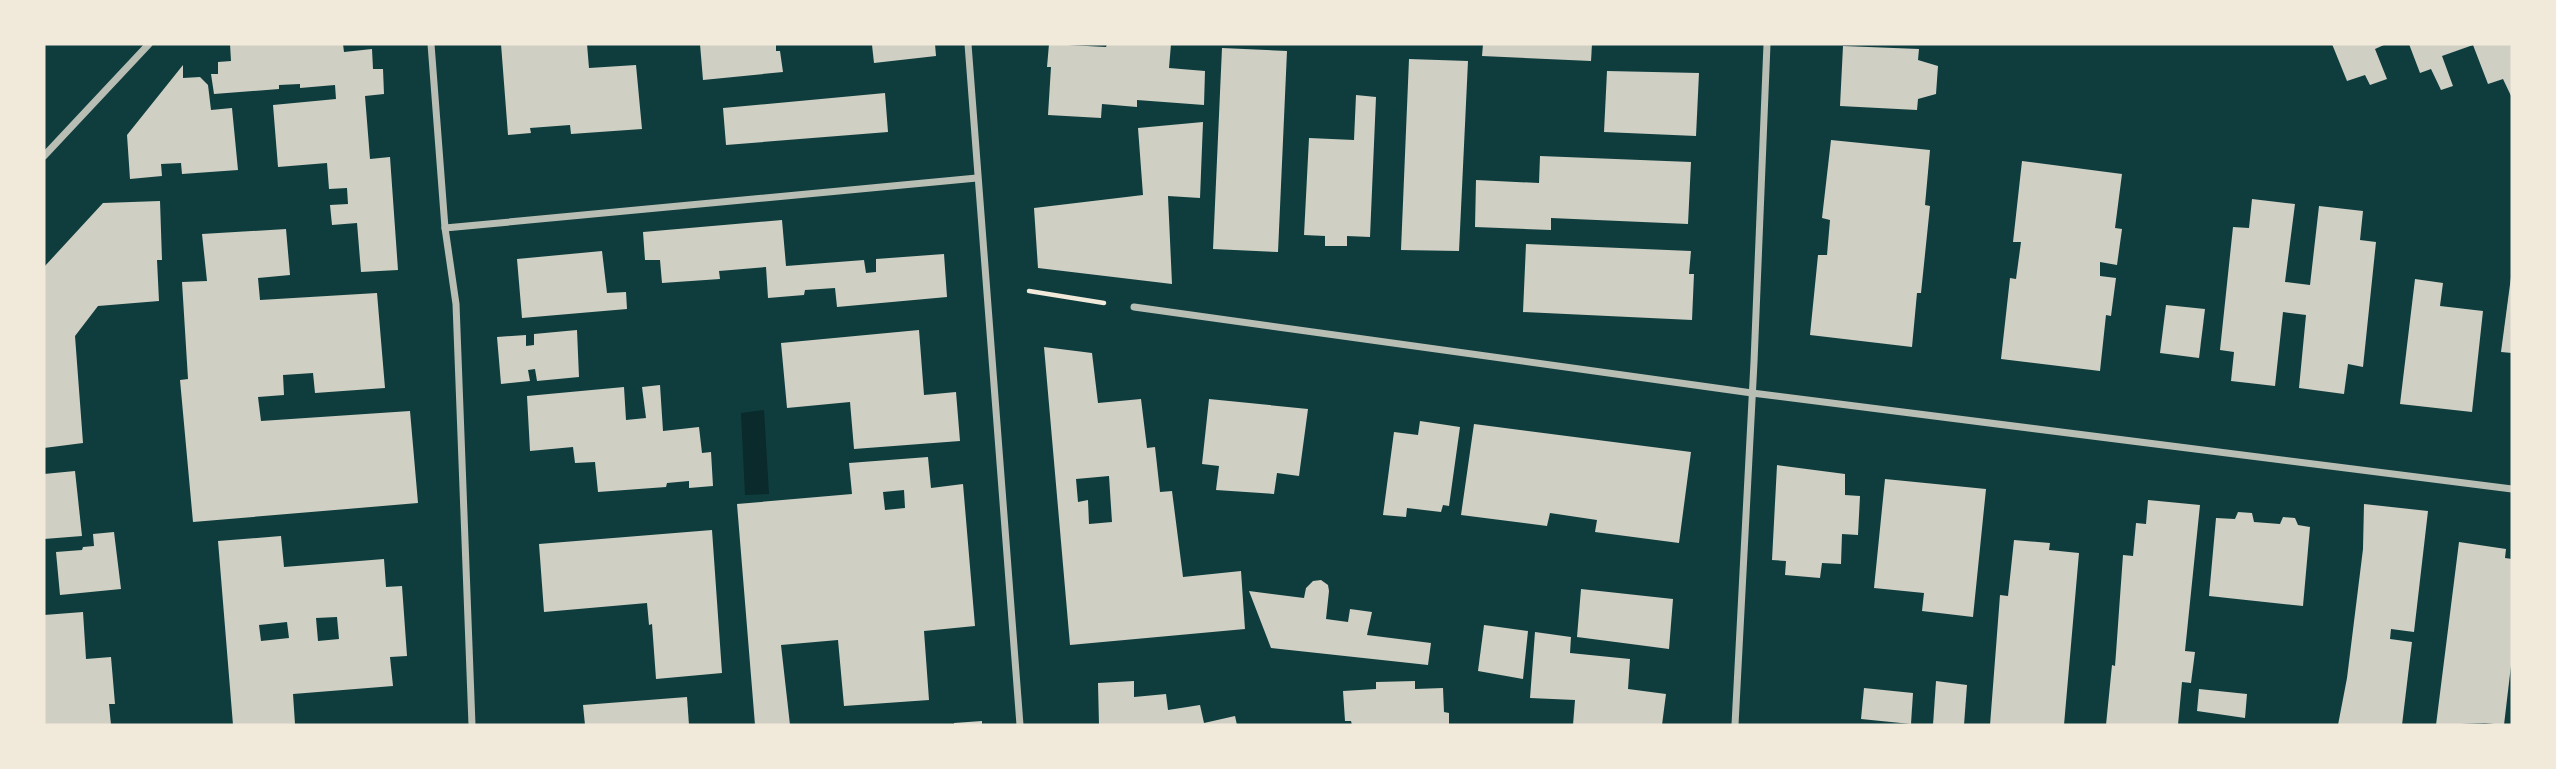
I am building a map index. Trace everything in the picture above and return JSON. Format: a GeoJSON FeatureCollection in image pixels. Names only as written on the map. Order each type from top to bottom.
{"type":"FeatureCollection","features":[{"type":"Feature","properties":{"kind":"street"},"geometry":{"type":"LineString","coordinates":[[44,156],[149,44]]}},
{"type":"Feature","properties":{"kind":"street"},"geometry":{"type":"LineString","coordinates":[[431,44],[445,228],[456,304],[472,725]]}},
{"type":"Feature","properties":{"kind":"street"},"geometry":{"type":"LineString","coordinates":[[968,44],[1020,725]]}},
{"type":"Feature","properties":{"kind":"street"},"geometry":{"type":"LineString","coordinates":[[1735,725],[1767,44]]}},
{"type":"Feature","properties":{"kind":"street"},"geometry":{"type":"LineString","coordinates":[[445,228],[977,178]]}},
{"type":"Feature","properties":{"kind":"street"},"geometry":{"type":"LineString","coordinates":[[1134,307],[1752,393],[2512,489]]}},
{"type":"Feature","properties":{"kind":"path"},"geometry":{"type":"LineString","coordinates":[[1029,291],[1134,307]]}},
{"type":"Feature","properties":{"kind":"water"},"geometry":{"type":"Polygon","coordinates":[[[764,410],[769,494],[745,495],[741,413],[764,410]]]}},
{"type":"Feature","properties":{"kind":"building"},"geometry":{"type":"Polygon","coordinates":[[[230,44],[343,44],[344,52],[372,49],[373,69],[383,69],[384,94],[365,96],[370,159],[390,157],[398,270],[361,272],[357,223],[332,225],[330,205],[348,204],[347,188],[329,189],[327,163],[278,167],[273,105],[336,99],[335,85],[300,88],[300,84],[279,85],[279,89],[214,94],[211,74],[218,74],[218,62],[231,61],[230,44]]]}},
{"type":"Feature","properties":{"kind":"building"},"geometry":{"type":"Polygon","coordinates":[[[501,44],[587,44],[589,68],[636,65],[642,129],[571,134],[570,125],[530,128],[531,133],[508,135],[501,44]]]}},
{"type":"Feature","properties":{"kind":"building"},"geometry":{"type":"Polygon","coordinates":[[[700,44],[776,44],[776,51],[780,51],[783,72],[703,80],[700,44]]]}},
{"type":"Feature","properties":{"kind":"building"},"geometry":{"type":"Polygon","coordinates":[[[935,44],[936,56],[874,63],[872,45],[935,44]]]}},
{"type":"Feature","properties":{"kind":"building"},"geometry":{"type":"Polygon","coordinates":[[[1049,44],[1106,47],[1107,44],[1171,44],[1169,68],[1205,71],[1204,105],[1137,100],[1137,107],[1102,104],[1101,118],[1048,115],[1051,67],[1047,67],[1049,44]]]}},
{"type":"Feature","properties":{"kind":"building"},"geometry":{"type":"Polygon","coordinates":[[[1483,44],[1592,44],[1591,61],[1482,56],[1483,44]]]}},
{"type":"Feature","properties":{"kind":"building"},"geometry":{"type":"Polygon","coordinates":[[[2332,44],[2386,44],[2375,49],[2387,79],[2370,85],[2365,75],[2347,81],[2332,44]]]}},
{"type":"Feature","properties":{"kind":"building"},"geometry":{"type":"Polygon","coordinates":[[[2409,44],[2512,44],[2512,98],[2503,79],[2488,84],[2473,45],[2442,56],[2453,86],[2441,90],[2431,69],[2420,73],[2409,44]]]}},
{"type":"Feature","properties":{"kind":"building"},"geometry":{"type":"Polygon","coordinates":[[[1843,46],[1919,49],[1918,60],[1938,66],[1936,94],[1918,99],[1917,110],[1840,106],[1843,46]]]}},
{"type":"Feature","properties":{"kind":"building"},"geometry":{"type":"Polygon","coordinates":[[[1222,48],[1287,51],[1278,252],[1213,249],[1222,48]]]}},
{"type":"Feature","properties":{"kind":"building"},"geometry":{"type":"Polygon","coordinates":[[[1409,59],[1468,61],[1459,251],[1401,250],[1409,59]]]}},
{"type":"Feature","properties":{"kind":"building"},"geometry":{"type":"Polygon","coordinates":[[[183,65],[183,78],[200,77],[208,85],[211,110],[232,108],[238,170],[182,174],[181,163],[161,164],[162,176],[130,179],[127,135],[183,65]]]}},
{"type":"Feature","properties":{"kind":"building"},"geometry":{"type":"Polygon","coordinates":[[[1607,71],[1699,73],[1696,136],[1604,132],[1607,71]]]}},
{"type":"Feature","properties":{"kind":"building"},"geometry":{"type":"Polygon","coordinates":[[[885,93],[888,132],[726,145],[723,108],[885,93]]]}},
{"type":"Feature","properties":{"kind":"building"},"geometry":{"type":"Polygon","coordinates":[[[1356,95],[1376,97],[1370,237],[1347,236],[1347,246],[1325,246],[1325,236],[1304,235],[1309,138],[1354,140],[1356,95]]]}},
{"type":"Feature","properties":{"kind":"building"},"geometry":{"type":"Polygon","coordinates":[[[1203,122],[1200,198],[1168,196],[1172,284],[1038,268],[1034,208],[1143,195],[1138,128],[1203,122]]]}},
{"type":"Feature","properties":{"kind":"building"},"geometry":{"type":"Polygon","coordinates":[[[1831,140],[1930,150],[1925,205],[1930,206],[1912,347],[1810,335],[1818,255],[1827,255],[1830,220],[1822,218],[1831,140]]]}},
{"type":"Feature","properties":{"kind":"building"},"geometry":{"type":"Polygon","coordinates":[[[1540,156],[1691,162],[1688,224],[1551,218],[1551,230],[1475,227],[1476,180],[1539,183],[1540,156]]]}},
{"type":"Feature","properties":{"kind":"building"},"geometry":{"type":"Polygon","coordinates":[[[2022,161],[2122,174],[2115,228],[2122,229],[2117,265],[2100,262],[2100,276],[2116,278],[2111,316],[2106,315],[2100,371],[2001,359],[2010,278],[2016,279],[2021,242],[2013,242],[2022,161]]]}},
{"type":"Feature","properties":{"kind":"building"},"geometry":{"type":"Polygon","coordinates":[[[2252,199],[2295,204],[2285,282],[2310,285],[2319,206],[2363,211],[2360,240],[2376,242],[2363,367],[2348,364],[2344,394],[2299,388],[2306,315],[2283,312],[2275,386],[2231,381],[2234,352],[2220,350],[2233,227],[2249,228],[2252,199]]]}},
{"type":"Feature","properties":{"kind":"building"},"geometry":{"type":"Polygon","coordinates":[[[160,201],[162,260],[157,260],[159,301],[98,306],[75,336],[83,443],[44,448],[44,267],[103,203],[160,201]]]}},
{"type":"Feature","properties":{"kind":"building"},"geometry":{"type":"Polygon","coordinates":[[[782,220],[786,266],[864,260],[866,273],[876,272],[876,259],[944,254],[947,297],[837,307],[835,288],[805,290],[804,295],[768,298],[766,267],[719,271],[720,279],[662,283],[660,260],[645,260],[643,232],[782,220]]]}},
{"type":"Feature","properties":{"kind":"building"},"geometry":{"type":"Polygon","coordinates":[[[286,229],[290,275],[258,278],[260,300],[377,293],[385,388],[315,393],[313,373],[283,375],[284,395],[258,397],[261,421],[410,411],[418,503],[193,522],[180,380],[188,379],[182,282],[207,281],[202,234],[286,229]]]}},
{"type":"Feature","properties":{"kind":"building"},"geometry":{"type":"Polygon","coordinates":[[[1526,244],[1691,251],[1689,274],[1694,274],[1692,320],[1523,312],[1526,244]]]}},
{"type":"Feature","properties":{"kind":"building"},"geometry":{"type":"Polygon","coordinates":[[[602,251],[607,293],[626,292],[627,309],[522,318],[517,259],[602,251]]]}},
{"type":"Feature","properties":{"kind":"building"},"geometry":{"type":"Polygon","coordinates":[[[2512,278],[2512,353],[2501,352],[2512,278]]]}},
{"type":"Feature","properties":{"kind":"building"},"geometry":{"type":"Polygon","coordinates":[[[2415,279],[2443,283],[2440,306],[2483,311],[2472,412],[2400,404],[2415,279]]]}},
{"type":"Feature","properties":{"kind":"building"},"geometry":{"type":"Polygon","coordinates":[[[2166,305],[2205,309],[2199,358],[2160,353],[2166,305]]]}},
{"type":"Feature","properties":{"kind":"building"},"geometry":{"type":"Polygon","coordinates":[[[577,330],[579,377],[537,381],[535,369],[528,370],[530,381],[501,384],[497,337],[526,335],[526,346],[534,345],[534,334],[577,330]]]}},
{"type":"Feature","properties":{"kind":"building"},"geometry":{"type":"Polygon","coordinates":[[[919,330],[924,395],[956,392],[960,441],[854,449],[850,402],[787,408],[781,343],[919,330]]]}},
{"type":"Feature","properties":{"kind":"building"},"geometry":{"type":"Polygon","coordinates":[[[1044,347],[1092,353],[1098,403],[1141,399],[1147,448],[1155,447],[1160,492],[1172,491],[1183,577],[1241,571],[1245,629],[1070,645],[1044,347]],[[1109,476],[1076,479],[1078,502],[1088,500],[1089,524],[1112,522],[1109,476]]]}},
{"type":"Feature","properties":{"kind":"building"},"geometry":{"type":"Polygon","coordinates":[[[660,385],[663,431],[699,427],[702,453],[711,452],[713,486],[689,488],[689,481],[667,483],[666,487],[598,492],[595,462],[575,463],[573,447],[530,451],[527,396],[624,387],[626,420],[646,418],[642,387],[660,385]]]}},
{"type":"Feature","properties":{"kind":"building"},"geometry":{"type":"Polygon","coordinates":[[[1209,399],[1308,409],[1299,476],[1277,473],[1274,494],[1216,490],[1219,466],[1202,464],[1209,399]]]}},
{"type":"Feature","properties":{"kind":"building"},"geometry":{"type":"Polygon","coordinates":[[[1420,421],[1460,427],[1449,506],[1443,505],[1441,512],[1407,508],[1406,517],[1383,515],[1394,432],[1418,435],[1420,421]]]}},
{"type":"Feature","properties":{"kind":"building"},"geometry":{"type":"Polygon","coordinates":[[[1474,424],[1691,452],[1679,543],[1595,532],[1597,520],[1550,513],[1547,526],[1461,515],[1474,424]]]}},
{"type":"Feature","properties":{"kind":"building"},"geometry":{"type":"Polygon","coordinates":[[[928,457],[931,488],[963,484],[975,626],[924,631],[929,700],[844,706],[838,640],[781,645],[790,725],[755,725],[737,504],[852,494],[849,463],[928,457]],[[904,490],[883,492],[885,510],[905,508],[904,490]]]}},
{"type":"Feature","properties":{"kind":"building"},"geometry":{"type":"Polygon","coordinates":[[[1777,465],[1845,474],[1845,495],[1860,496],[1858,535],[1842,534],[1841,564],[1822,563],[1820,578],[1785,575],[1786,561],[1772,560],[1777,465]]]}},
{"type":"Feature","properties":{"kind":"building"},"geometry":{"type":"Polygon","coordinates":[[[75,471],[82,536],[44,539],[44,474],[75,471]]]}},
{"type":"Feature","properties":{"kind":"building"},"geometry":{"type":"Polygon","coordinates":[[[1885,479],[1986,489],[1973,617],[1922,611],[1924,593],[1874,588],[1885,479]]]}},
{"type":"Feature","properties":{"kind":"building"},"geometry":{"type":"Polygon","coordinates":[[[2148,500],[2200,505],[2185,651],[2195,652],[2191,683],[2182,682],[2178,725],[2106,725],[2112,665],[2115,666],[2123,555],[2133,556],[2136,523],[2146,524],[2148,500]]]}},
{"type":"Feature","properties":{"kind":"building"},"geometry":{"type":"Polygon","coordinates":[[[2364,504],[2428,511],[2414,632],[2391,629],[2390,639],[2412,642],[2402,725],[2338,725],[2347,678],[2363,549],[2364,504]]]}},
{"type":"Feature","properties":{"kind":"building"},"geometry":{"type":"Polygon","coordinates":[[[2238,512],[2252,513],[2254,522],[2280,524],[2283,517],[2295,518],[2298,525],[2310,527],[2303,606],[2209,596],[2216,518],[2235,519],[2238,512]]]}},
{"type":"Feature","properties":{"kind":"building"},"geometry":{"type":"Polygon","coordinates":[[[712,530],[722,673],[656,679],[652,624],[649,625],[647,603],[544,612],[539,544],[712,530]]]}},
{"type":"Feature","properties":{"kind":"building"},"geometry":{"type":"Polygon","coordinates":[[[114,532],[121,589],[60,595],[56,552],[94,546],[93,534],[114,532]]]}},
{"type":"Feature","properties":{"kind":"building"},"geometry":{"type":"Polygon","coordinates":[[[281,536],[284,567],[384,559],[386,587],[402,586],[407,656],[390,657],[393,686],[293,694],[295,724],[233,725],[218,541],[281,536]],[[337,617],[316,618],[318,641],[339,639],[337,617]],[[287,622],[259,625],[261,641],[289,638],[287,622]]]}},
{"type":"Feature","properties":{"kind":"building"},"geometry":{"type":"Polygon","coordinates":[[[2014,540],[2050,543],[2049,550],[2079,553],[2064,725],[1990,725],[2000,595],[2008,596],[2014,540]]]}},
{"type":"Feature","properties":{"kind":"building"},"geometry":{"type":"Polygon","coordinates":[[[2459,542],[2506,549],[2505,558],[2512,559],[2512,657],[2504,725],[2436,725],[2459,542]]]}},
{"type":"Feature","properties":{"kind":"building"},"geometry":{"type":"Polygon","coordinates":[[[1321,580],[1328,585],[1329,591],[1326,619],[1348,622],[1350,609],[1372,612],[1367,635],[1431,643],[1428,665],[1271,648],[1249,591],[1304,598],[1306,588],[1313,581],[1321,580]]]}},
{"type":"Feature","properties":{"kind":"building"},"geometry":{"type":"Polygon","coordinates":[[[1581,589],[1673,599],[1669,649],[1577,637],[1581,589]]]}},
{"type":"Feature","properties":{"kind":"building"},"geometry":{"type":"Polygon","coordinates":[[[83,612],[86,659],[111,657],[115,704],[109,704],[111,725],[44,725],[44,615],[83,612]]]}},
{"type":"Feature","properties":{"kind":"building"},"geometry":{"type":"Polygon","coordinates":[[[1484,625],[1528,631],[1523,679],[1478,671],[1484,625]]]}},
{"type":"Feature","properties":{"kind":"building"},"geometry":{"type":"Polygon","coordinates":[[[1535,632],[1571,637],[1570,653],[1630,659],[1628,689],[1666,694],[1662,725],[1573,725],[1575,700],[1530,698],[1535,632]]]}},
{"type":"Feature","properties":{"kind":"building"},"geometry":{"type":"Polygon","coordinates":[[[1134,681],[1134,697],[1166,694],[1168,710],[1200,705],[1204,723],[1235,716],[1237,725],[1099,725],[1098,683],[1134,681]]]}},
{"type":"Feature","properties":{"kind":"building"},"geometry":{"type":"Polygon","coordinates":[[[1415,681],[1415,689],[1443,688],[1444,712],[1449,713],[1449,725],[1352,725],[1351,721],[1345,721],[1343,691],[1376,689],[1376,682],[1415,681]]]}},
{"type":"Feature","properties":{"kind":"building"},"geometry":{"type":"Polygon","coordinates":[[[1936,681],[1967,685],[1964,725],[1933,725],[1936,681]]]}},
{"type":"Feature","properties":{"kind":"building"},"geometry":{"type":"Polygon","coordinates":[[[1864,688],[1913,693],[1911,724],[1861,719],[1864,688]]]}},
{"type":"Feature","properties":{"kind":"building"},"geometry":{"type":"Polygon","coordinates":[[[2199,689],[2247,694],[2245,718],[2197,711],[2199,689]]]}},
{"type":"Feature","properties":{"kind":"building"},"geometry":{"type":"Polygon","coordinates":[[[687,697],[689,725],[585,725],[583,705],[687,697]]]}},
{"type":"Feature","properties":{"kind":"building"},"geometry":{"type":"Polygon","coordinates":[[[982,721],[982,725],[954,725],[954,723],[982,721]]]}}]}
